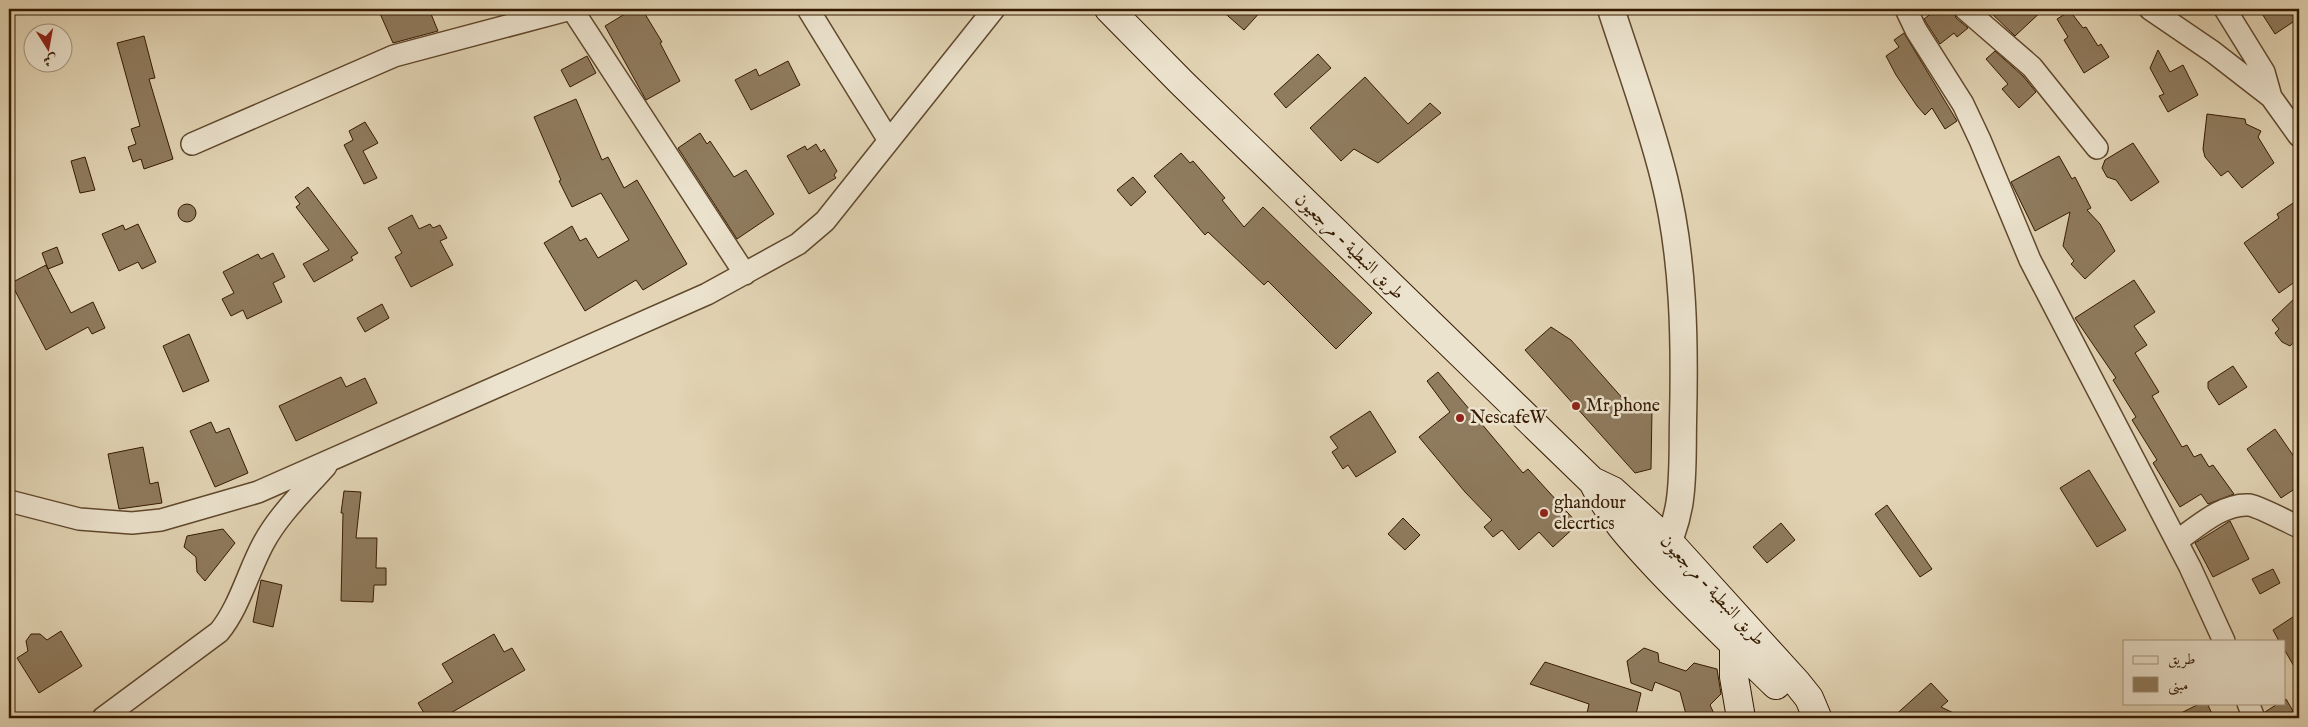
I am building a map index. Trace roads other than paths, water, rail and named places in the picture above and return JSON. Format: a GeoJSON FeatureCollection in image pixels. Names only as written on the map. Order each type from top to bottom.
{"type":"FeatureCollection","features":[{"type":"Feature","properties":{"kind":"main road","name":"طريق النبطية - مرجعيون"},"geometry":{"type":"LineString","coordinates":[[1109,9],[1189,90],[1592,481],[1613,492],[1670,543],[1742,637]]}},
{"type":"Feature","properties":{"kind":"main road","name":"طريق النبطية - مرجعيون"},"geometry":{"type":"LineString","coordinates":[[1592,481],[1603,503],[1617,522],[1656,566],[1742,637],[1809,698],[1818,718]]}},
{"type":"Feature","properties":{"kind":"main road"},"geometry":{"type":"LineString","coordinates":[[1742,637],[1734,677],[1742,718]]}},
{"type":"Feature","properties":{"kind":"main road"},"geometry":{"type":"LineString","coordinates":[[1742,637],[1754,718]]}},
{"type":"Feature","properties":{"kind":"street"},"geometry":{"type":"LineString","coordinates":[[192,144],[394,56],[572,9],[745,274]]}},
{"type":"Feature","properties":{"kind":"street"},"geometry":{"type":"LineString","coordinates":[[808,9],[888,139]]}},
{"type":"Feature","properties":{"kind":"street"},"geometry":{"type":"LineString","coordinates":[[9,501],[79,519],[132,523],[161,520],[258,492],[707,294],[798,244],[824,221],[994,9]]}},
{"type":"Feature","properties":{"kind":"street"},"geometry":{"type":"LineString","coordinates":[[1611,9],[1665,179],[1678,257],[1684,323],[1683,479],[1680,509],[1670,543],[1656,566]]}},
{"type":"Feature","properties":{"kind":"street"},"geometry":{"type":"LineString","coordinates":[[1906,9],[1916,30],[1963,104],[2030,260],[2177,540],[2224,640]]}},
{"type":"Feature","properties":{"kind":"street"},"geometry":{"type":"LineString","coordinates":[[1965,9],[2032,68],[2097,148]]}},
{"type":"Feature","properties":{"kind":"street"},"geometry":{"type":"LineString","coordinates":[[2150,9],[2213,52],[2271,97],[2299,136]]}},
{"type":"Feature","properties":{"kind":"street"},"geometry":{"type":"LineString","coordinates":[[2226,9],[2264,72],[2271,97]]}},
{"type":"Feature","properties":{"kind":"street"},"geometry":{"type":"LineString","coordinates":[[103,718],[219,632],[230,619],[260,551],[282,515],[331,461]]}},
{"type":"Feature","properties":{"kind":"street"},"geometry":{"type":"LineString","coordinates":[[2177,540],[2225,509],[2239,506],[2251,505],[2299,526]]}},
{"type":"Feature","properties":{"kind":"street"},"geometry":{"type":"LineString","coordinates":[[2248,704],[2254,718]]}},
{"type":"Feature","properties":{"kind":"place","name":"Mr phone"},"geometry":{"type":"Point","coordinates":[1576,406]}},
{"type":"Feature","properties":{"kind":"place","name":"NescafeW"},"geometry":{"type":"Point","coordinates":[1460,418]}},
{"type":"Feature","properties":{"kind":"place","name":"ghandour elecrtics"},"geometry":{"type":"Point","coordinates":[1544,513]}}]}
